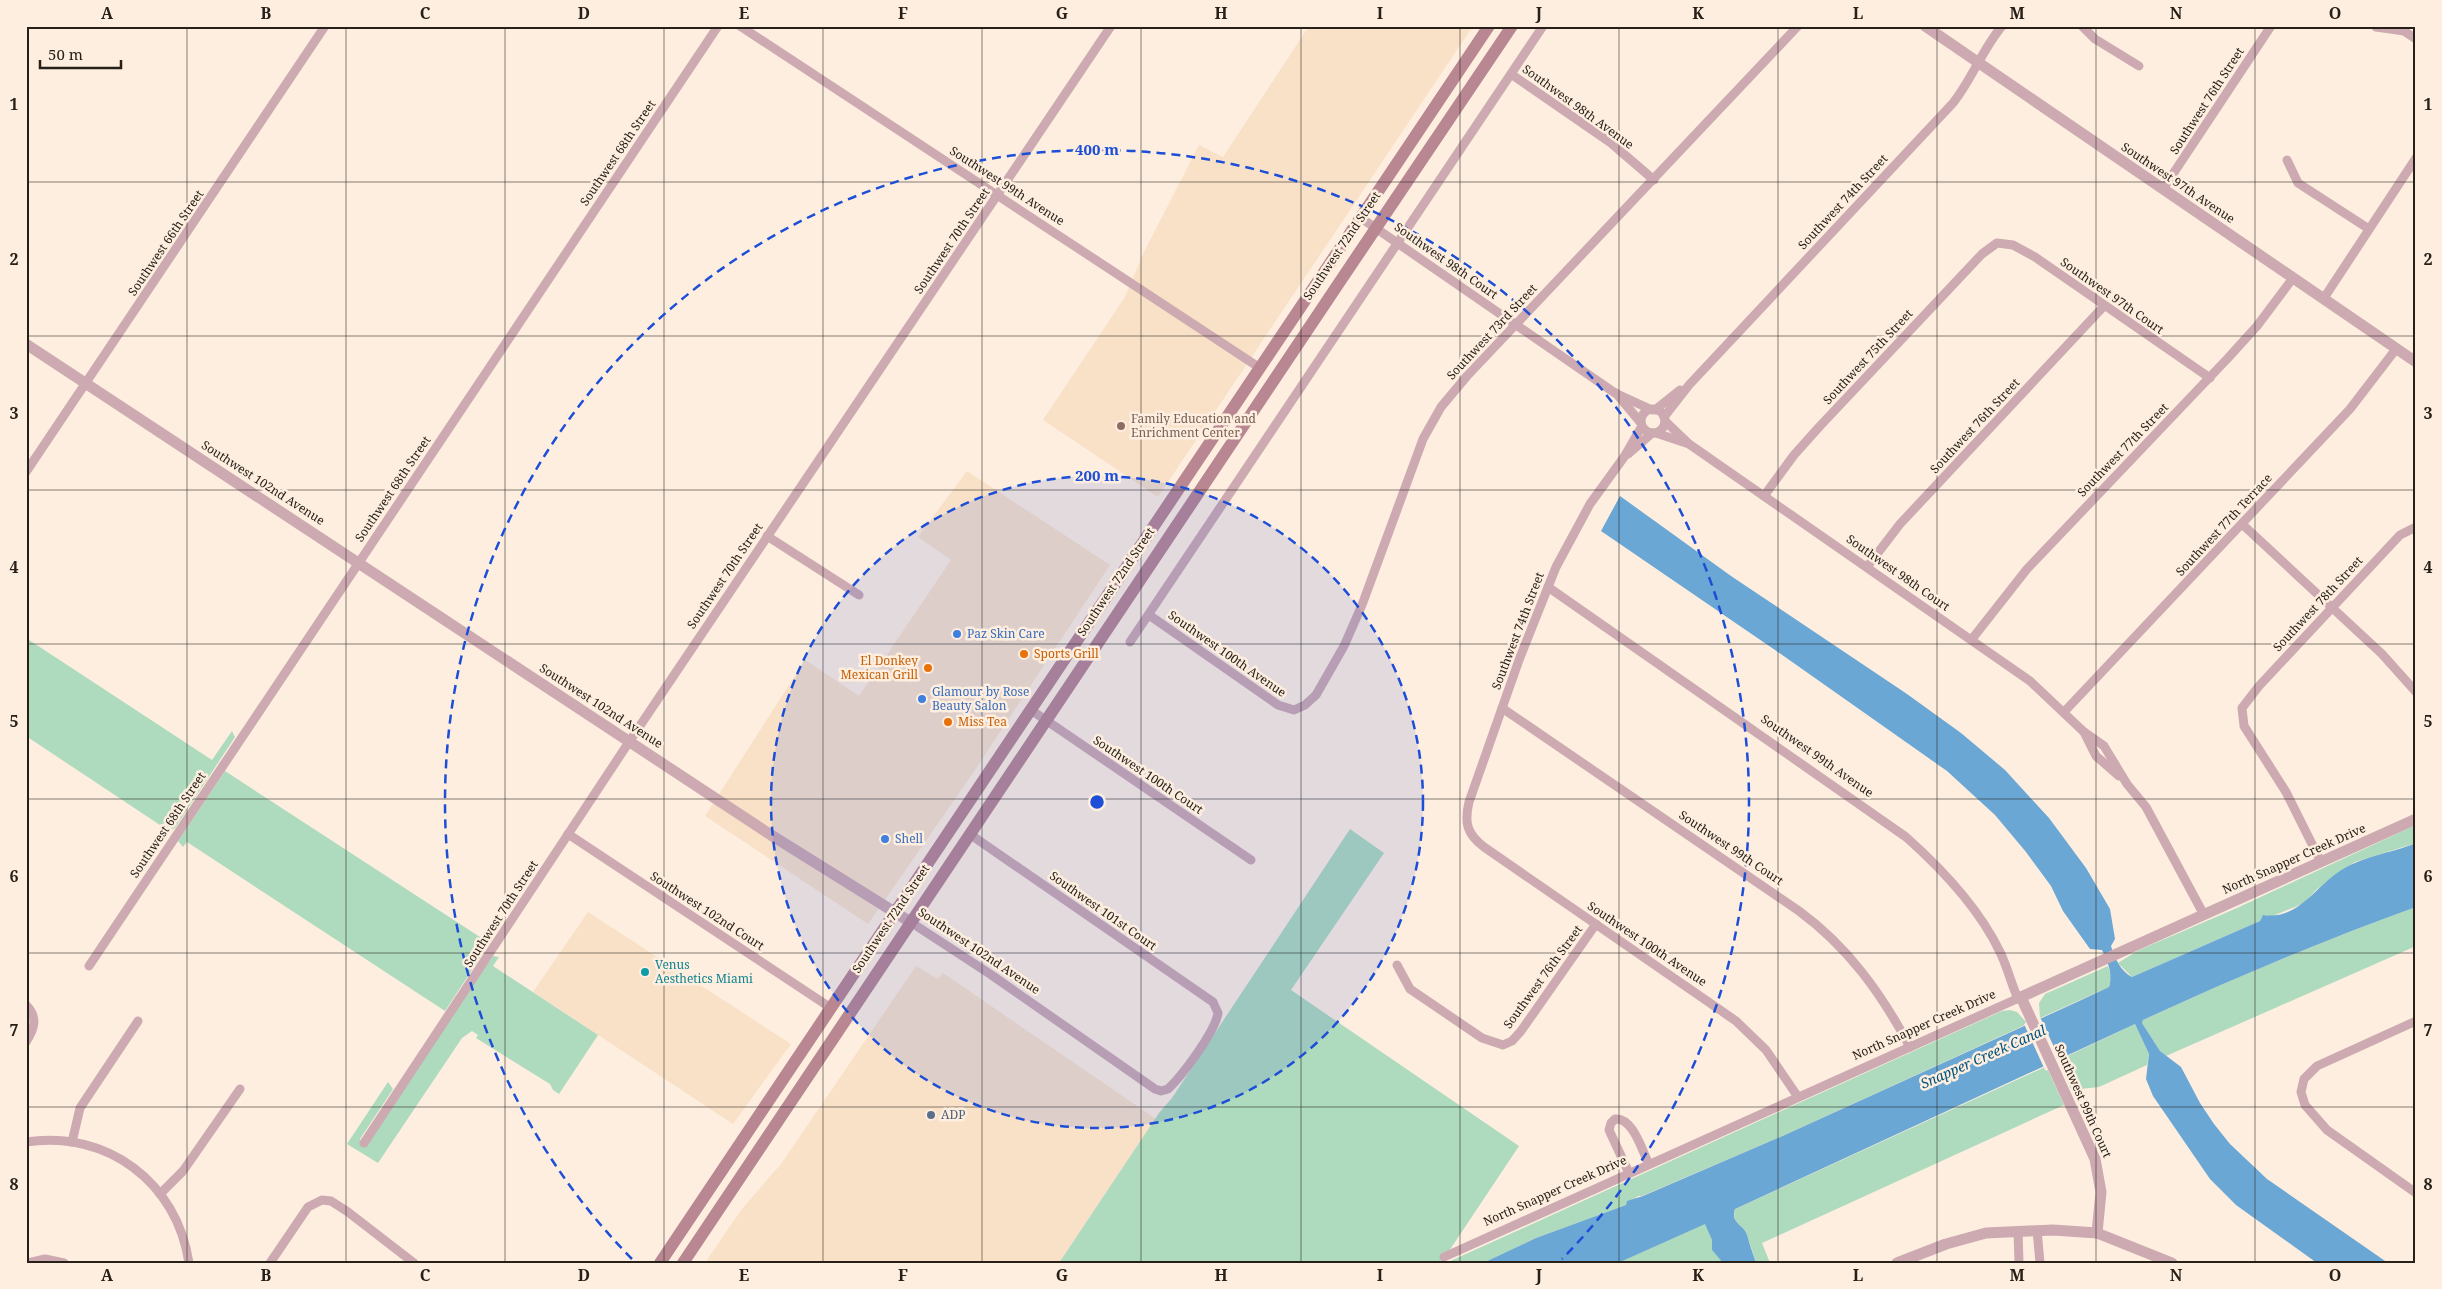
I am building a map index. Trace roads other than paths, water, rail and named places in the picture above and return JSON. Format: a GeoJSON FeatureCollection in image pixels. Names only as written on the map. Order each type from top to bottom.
{"type":"FeatureCollection","features":[{"type":"Feature","properties":{"kind":"main road","name":"Southwest 72nd Street"},"geometry":{"type":"LineString","coordinates":[[660,1263],[1490,26]]}},
{"type":"Feature","properties":{"kind":"main road","name":"Southwest 72nd Street"},"geometry":{"type":"LineString","coordinates":[[683,1263],[971,835],[1186,509],[1377,230],[1512,26]]}},
{"type":"Feature","properties":{"kind":"main road"},"geometry":{"type":"LineString","coordinates":[[1475,48],[1490,59]]}},
{"type":"Feature","properties":{"kind":"main road"},"geometry":{"type":"LineString","coordinates":[[1260,368],[1275,379]]}},
{"type":"Feature","properties":{"kind":"main road"},"geometry":{"type":"LineString","coordinates":[[1172,499],[1186,509]]}},
{"type":"Feature","properties":{"kind":"main road"},"geometry":{"type":"LineString","coordinates":[[1113,588],[1128,598]]}},
{"type":"Feature","properties":{"kind":"main road"},"geometry":{"type":"LineString","coordinates":[[737,1184],[734,1174],[740,1144]]}},
{"type":"Feature","properties":{"kind":"street","name":"Southwest 66th Street"},"geometry":{"type":"LineString","coordinates":[[26,472],[325,26]]}},
{"type":"Feature","properties":{"kind":"street","name":"Southwest 68th Street"},"geometry":{"type":"LineString","coordinates":[[89,966],[718,26]]}},
{"type":"Feature","properties":{"kind":"street","name":"Southwest 99th Avenue"},"geometry":{"type":"LineString","coordinates":[[740,26],[1260,368]]}},
{"type":"Feature","properties":{"kind":"street","name":"Southwest 70th Street"},"geometry":{"type":"LineString","coordinates":[[364,1143],[629,742],[1111,26]]}},
{"type":"Feature","properties":{"kind":"street"},"geometry":{"type":"LineString","coordinates":[[1130,642],[1543,26]]}},
{"type":"Feature","properties":{"kind":"street","name":"Southwest 73rd Street"},"geometry":{"type":"LineString","coordinates":[[1294,710],[1305,706],[1316,695],[1355,623],[1410,469],[1428,429],[1448,399],[1798,26]]}},
{"type":"Feature","properties":{"kind":"street","name":"Southwest 97th Avenue"},"geometry":{"type":"LineString","coordinates":[[1924,26],[2416,362]]}},
{"type":"Feature","properties":{"kind":"street","name":"Southwest 74th Street"},"geometry":{"type":"LineString","coordinates":[[1664,419],[1689,385],[1953,103],[1968,83],[1987,46],[2002,26]]}},
{"type":"Feature","properties":{"kind":"street"},"geometry":{"type":"LineString","coordinates":[[2082,26],[2095,39],[2139,66]]}},
{"type":"Feature","properties":{"kind":"street","name":"Southwest 76th Street"},"geometry":{"type":"LineString","coordinates":[[2163,190],[2271,26]]}},
{"type":"Feature","properties":{"kind":"street"},"geometry":{"type":"LineString","coordinates":[[2376,27],[2404,31],[2416,39]]}},
{"type":"Feature","properties":{"kind":"street","name":"Southwest 98th Avenue"},"geometry":{"type":"LineString","coordinates":[[1511,74],[1611,143],[1654,180]]}},
{"type":"Feature","properties":{"kind":"street"},"geometry":{"type":"LineString","coordinates":[[2324,298],[2416,158]]}},
{"type":"Feature","properties":{"kind":"street"},"geometry":{"type":"LineString","coordinates":[[2287,160],[2298,183],[2369,229]]}},
{"type":"Feature","properties":{"kind":"street","name":"Southwest 98th Court"},"geometry":{"type":"LineString","coordinates":[[1361,218],[1615,393],[1654,410]]}},
{"type":"Feature","properties":{"kind":"street","name":"Southwest 97th Court"},"geometry":{"type":"LineString","coordinates":[[1997,243],[2006,243],[2027,252],[2210,378]]}},
{"type":"Feature","properties":{"kind":"street","name":"Southwest 75th Street"},"geometry":{"type":"LineString","coordinates":[[1764,496],[1794,455],[1820,426],[1982,254],[1997,243]]}},
{"type":"Feature","properties":{"kind":"street","name":"Southwest 77th Street"},"geometry":{"type":"LineString","coordinates":[[1972,639],[2027,569],[2210,378],[2257,326],[2294,278]]}},
{"type":"Feature","properties":{"kind":"street","name":"Southwest 76th Street"},"geometry":{"type":"LineString","coordinates":[[1867,567],[1900,524],[2104,306]]}},
{"type":"Feature","properties":{"kind":"street","name":"Southwest 102nd Avenue"},"geometry":{"type":"LineString","coordinates":[[26,344],[629,742],[825,870],[912,923],[990,974],[1137,1077],[1161,1091]]}},
{"type":"Feature","properties":{"kind":"street","name":"Southwest 77th Terrace"},"geometry":{"type":"LineString","coordinates":[[2064,712],[2350,409],[2396,349]]}},
{"type":"Feature","properties":{"kind":"street","name":"Southwest 74th Street"},"geometry":{"type":"LineString","coordinates":[[1654,410],[1689,385]]}},
{"type":"Feature","properties":{"kind":"street","name":"Southwest 98th Court"},"geometry":{"type":"LineString","coordinates":[[1615,393],[1642,424]]}},
{"type":"Feature","properties":{"kind":"street"},"geometry":{"type":"LineString","coordinates":[[1654,410],[1664,419],[1662,428],[1654,433],[1646,431],[1642,424],[1643,416],[1654,410]]}},
{"type":"Feature","properties":{"kind":"street","name":"Southwest 98th Court"},"geometry":{"type":"LineString","coordinates":[[1664,419],[1689,444],[2030,681],[2084,732],[2108,750],[2127,784],[2146,807],[2204,915]]}},
{"type":"Feature","properties":{"kind":"street","name":"Southwest 74th Street"},"geometry":{"type":"LineString","coordinates":[[1466,827],[1469,802],[1548,587],[1584,514],[1624,457],[1642,424]]}},
{"type":"Feature","properties":{"kind":"street","name":"Southwest 74th Street"},"geometry":{"type":"LineString","coordinates":[[1624,457],[1654,433]]}},
{"type":"Feature","properties":{"kind":"street","name":"Southwest 98th Court"},"geometry":{"type":"LineString","coordinates":[[1654,433],[1689,444]]}},
{"type":"Feature","properties":{"kind":"street"},"geometry":{"type":"LineString","coordinates":[[2242,524],[2382,654],[2416,692]]}},
{"type":"Feature","properties":{"kind":"street","name":"Southwest 78th Street"},"geometry":{"type":"LineString","coordinates":[[2321,862],[2286,792],[2244,726],[2241,714],[2243,705],[2400,535],[2416,527]]}},
{"type":"Feature","properties":{"kind":"street"},"geometry":{"type":"LineString","coordinates":[[767,536],[859,595]]}},
{"type":"Feature","properties":{"kind":"street","name":"Southwest 99th Avenue"},"geometry":{"type":"LineString","coordinates":[[1548,587],[1858,802],[1906,838],[1936,866],[1964,898],[2000,952],[2005,969],[2019,998],[2033,1020]]}},
{"type":"Feature","properties":{"kind":"street","name":"Southwest 100th Avenue"},"geometry":{"type":"LineString","coordinates":[[1149,615],[1278,705],[1294,710]]}},
{"type":"Feature","properties":{"kind":"street","name":"Southwest 99th Court"},"geometry":{"type":"LineString","coordinates":[[1502,708],[1799,911],[1827,933],[1850,956],[1872,983],[1910,1047]]}},
{"type":"Feature","properties":{"kind":"street","name":"Southwest 100th Court"},"geometry":{"type":"LineString","coordinates":[[1031,710],[1251,860]]}},
{"type":"Feature","properties":{"kind":"street","name":"North Snapper Creek Drive"},"geometry":{"type":"LineString","coordinates":[[1444,1257],[2416,819]]}},
{"type":"Feature","properties":{"kind":"street","name":"Southwest 100th Avenue"},"geometry":{"type":"LineString","coordinates":[[1466,827],[1472,836],[1484,847],[1714,1004],[1746,1029],[1766,1050],[1798,1097]]}},
{"type":"Feature","properties":{"kind":"street","name":"Southwest 102nd Court"},"geometry":{"type":"LineString","coordinates":[[568,834],[832,1008]]}},
{"type":"Feature","properties":{"kind":"street","name":"Southwest 101st Court"},"geometry":{"type":"LineString","coordinates":[[971,835],[1205,997],[1218,1009],[1218,1016],[1213,1027],[1193,1057],[1176,1081],[1168,1089],[1161,1091]]}},
{"type":"Feature","properties":{"kind":"street","name":"Southwest 76th Street"},"geometry":{"type":"LineString","coordinates":[[1397,965],[1410,989],[1482,1038],[1498,1044],[1508,1043],[1521,1031],[1596,924]]}},
{"type":"Feature","properties":{"kind":"street"},"geometry":{"type":"LineString","coordinates":[[26,1005],[35,1020],[31,1034],[26,1042]]}},
{"type":"Feature","properties":{"kind":"street","name":"Southwest 99th Court"},"geometry":{"type":"LineString","coordinates":[[2033,1020],[2098,1170],[2101,1192],[2097,1233]]}},
{"type":"Feature","properties":{"kind":"street"},"geometry":{"type":"LineString","coordinates":[[72,1142],[77,1116],[83,1103],[138,1021]]}},
{"type":"Feature","properties":{"kind":"street"},"geometry":{"type":"LineString","coordinates":[[2416,1021],[2317,1066],[2304,1079],[2301,1086],[2303,1099],[2311,1113],[2335,1137],[2416,1193]]}},
{"type":"Feature","properties":{"kind":"street"},"geometry":{"type":"LineString","coordinates":[[160,1194],[184,1171],[240,1089]]}},
{"type":"Feature","properties":{"kind":"street"},"geometry":{"type":"LineString","coordinates":[[1629,1173],[1609,1130],[1611,1123],[1615,1119],[1622,1120],[1628,1124],[1649,1164]]}},
{"type":"Feature","properties":{"kind":"street"},"geometry":{"type":"LineString","coordinates":[[26,1142],[45,1139],[72,1142],[95,1146],[120,1157],[160,1194],[182,1232],[189,1263]]}},
{"type":"Feature","properties":{"kind":"street"},"geometry":{"type":"LineString","coordinates":[[270,1263],[308,1207],[322,1200],[331,1201],[343,1208],[414,1263]]}},
{"type":"Feature","properties":{"kind":"street"},"geometry":{"type":"LineString","coordinates":[[2037,1230],[2040,1263]]}},
{"type":"Feature","properties":{"kind":"street"},"geometry":{"type":"LineString","coordinates":[[1897,1263],[1966,1238],[1986,1233],[2037,1230],[2097,1233],[2172,1263]]}},
{"type":"Feature","properties":{"kind":"street"},"geometry":{"type":"LineString","coordinates":[[2018,1231],[2019,1263]]}},
{"type":"Feature","properties":{"kind":"street"},"geometry":{"type":"LineString","coordinates":[[28,1263],[45,1259],[64,1263]]}},
{"type":"Feature","properties":{"kind":"water","name":"Snapper Creek Canal"},"geometry":{"type":"Polygon","coordinates":[[[1620,496],[1731,576],[1907,694],[1961,733],[2005,770],[2049,818],[2086,868],[2110,909],[2115,939],[2111,946],[2114,955],[2121,968],[2132,977],[2260,921],[2263,915],[2286,913],[2304,902],[2328,880],[2346,867],[2416,843],[2416,907],[2313,946],[2244,975],[2143,1020],[2142,1023],[2160,1051],[2181,1067],[2200,1103],[2230,1144],[2267,1179],[2388,1263],[2317,1263],[2236,1205],[2210,1179],[2153,1096],[2146,1079],[2149,1054],[2135,1024],[1735,1209],[1734,1218],[1747,1235],[1756,1263],[1723,1263],[1712,1250],[1712,1240],[1705,1224],[1618,1263],[1483,1263],[1536,1238],[1626,1205],[1627,1201],[1643,1196],[1787,1134],[2109,987],[2110,982],[2109,968],[2102,950],[2090,949],[2063,911],[2051,886],[2026,852],[1995,815],[1947,771],[1601,531],[1620,496]]]}},
{"type":"Feature","properties":{"kind":"place","name":"Family Education and Enrichment Center"},"geometry":{"type":"Point","coordinates":[1121,426]}},
{"type":"Feature","properties":{"kind":"place","name":"Paz Skin Care"},"geometry":{"type":"Point","coordinates":[957,634]}},
{"type":"Feature","properties":{"kind":"place","name":"Sports Grill"},"geometry":{"type":"Point","coordinates":[1024,654]}},
{"type":"Feature","properties":{"kind":"place","name":"El Donkey Mexican Grill"},"geometry":{"type":"Point","coordinates":[928,668]}},
{"type":"Feature","properties":{"kind":"place","name":"Glamour by Rose Beauty Salon"},"geometry":{"type":"Point","coordinates":[922,699]}},
{"type":"Feature","properties":{"kind":"place","name":"Miss Tea"},"geometry":{"type":"Point","coordinates":[948,722]}},
{"type":"Feature","properties":{"kind":"place","name":"Shell"},"geometry":{"type":"Point","coordinates":[885,839]}},
{"type":"Feature","properties":{"kind":"place","name":"Venus Aesthetics Miami"},"geometry":{"type":"Point","coordinates":[645,972]}},
{"type":"Feature","properties":{"kind":"place","name":"ADP"},"geometry":{"type":"Point","coordinates":[931,1115]}}]}
